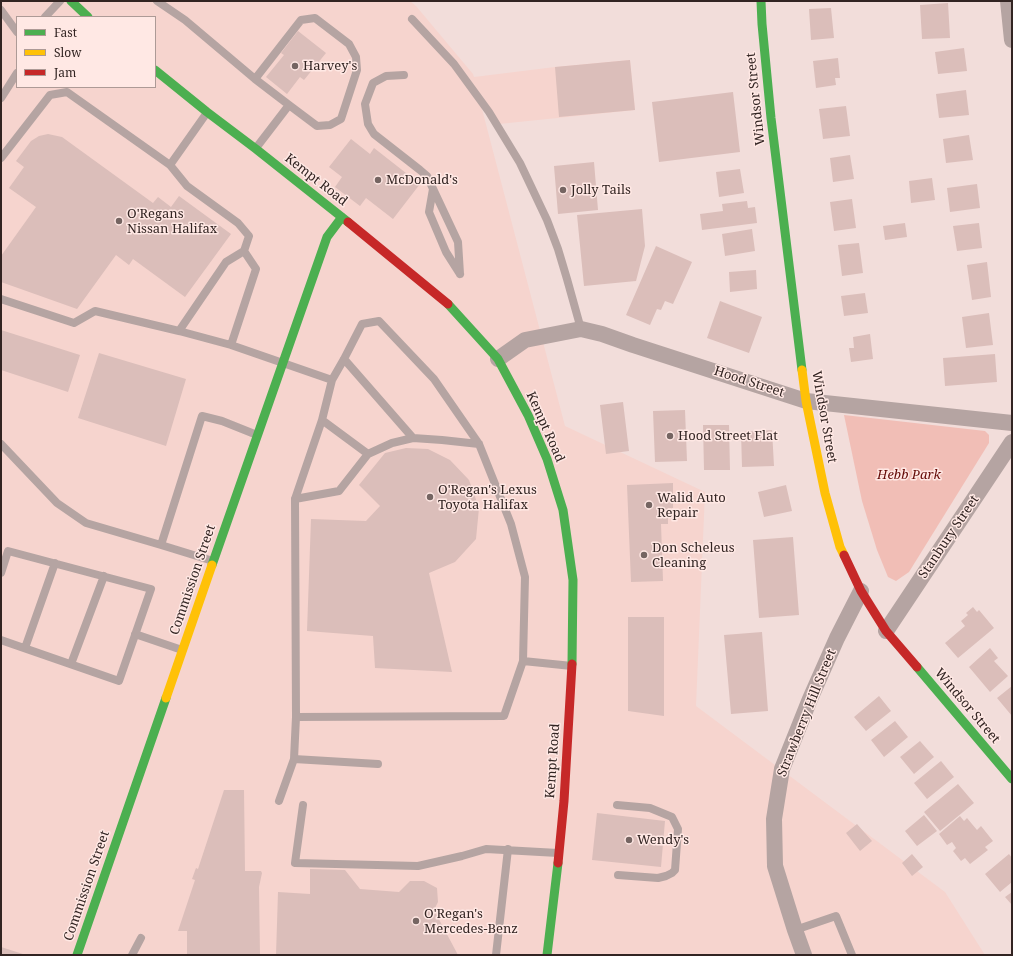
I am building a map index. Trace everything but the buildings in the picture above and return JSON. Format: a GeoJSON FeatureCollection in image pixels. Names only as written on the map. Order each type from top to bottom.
{"type":"FeatureCollection","features":[{"type":"Feature","properties":{"kind":"street"},"geometry":{"type":"LineString","coordinates":[[71,1],[87,16]]}},
{"type":"Feature","properties":{"kind":"street","name":"Windsor Street"},"geometry":{"type":"LineString","coordinates":[[761,1],[771,118],[806,400],[824,494],[840,547],[861,591],[886,631],[1012,779]]}},
{"type":"Feature","properties":{"kind":"street"},"geometry":{"type":"LineString","coordinates":[[1008,1],[1012,40]]}},
{"type":"Feature","properties":{"kind":"street","name":"Kempt Road"},"geometry":{"type":"LineString","coordinates":[[156,71],[342,217],[447,303],[498,359],[528,415],[547,459],[563,510],[573,580],[572,666],[564,801],[547,955]]}},
{"type":"Feature","properties":{"kind":"street","name":"Commission Street"},"geometry":{"type":"LineString","coordinates":[[79,953],[183,650],[328,237],[342,217]]}},
{"type":"Feature","properties":{"kind":"street","name":"Hood Street"},"geometry":{"type":"LineString","coordinates":[[498,359],[525,340],[581,329],[602,334],[806,400],[1012,423]]}},
{"type":"Feature","properties":{"kind":"street","name":"Stanbury Street"},"geometry":{"type":"LineString","coordinates":[[886,631],[1012,442]]}},
{"type":"Feature","properties":{"kind":"street","name":"Strawberry Hill Street"},"geometry":{"type":"LineString","coordinates":[[804,955],[775,866],[774,819],[782,769],[810,699],[837,638],[861,591]]}},
{"type":"Feature","properties":{"kind":"lane"},"geometry":{"type":"LineString","coordinates":[[47,16],[60,1]]}},
{"type":"Feature","properties":{"kind":"lane"},"geometry":{"type":"LineString","coordinates":[[157,1],[185,20],[255,79],[317,126],[330,125],[341,119],[357,70],[356,57],[349,44],[315,18],[301,20],[255,79]]}},
{"type":"Feature","properties":{"kind":"lane"},"geometry":{"type":"LineString","coordinates":[[1,10],[16,31]]}},
{"type":"Feature","properties":{"kind":"lane"},"geometry":{"type":"LineString","coordinates":[[412,19],[454,64],[489,112],[520,163],[547,220],[558,249],[581,329]]}},
{"type":"Feature","properties":{"kind":"lane"},"geometry":{"type":"LineString","coordinates":[[1,98],[16,75]]}},
{"type":"Feature","properties":{"kind":"lane"},"geometry":{"type":"LineString","coordinates":[[404,75],[386,76],[373,83],[365,104],[368,124],[374,134],[427,176],[458,242],[460,274],[446,252],[429,212],[433,189]]}},
{"type":"Feature","properties":{"kind":"lane"},"geometry":{"type":"LineString","coordinates":[[1,158],[50,95],[67,92],[170,165],[188,186],[238,223],[249,236],[244,250],[226,262],[179,331]]}},
{"type":"Feature","properties":{"kind":"lane"},"geometry":{"type":"LineString","coordinates":[[256,149],[289,105]]}},
{"type":"Feature","properties":{"kind":"lane"},"geometry":{"type":"LineString","coordinates":[[170,165],[207,112]]}},
{"type":"Feature","properties":{"kind":"lane"},"geometry":{"type":"LineString","coordinates":[[231,345],[256,269],[244,250]]}},
{"type":"Feature","properties":{"kind":"lane"},"geometry":{"type":"LineString","coordinates":[[1,299],[74,322],[95,311],[179,331],[231,345],[332,380]]}},
{"type":"Feature","properties":{"kind":"lane"},"geometry":{"type":"LineString","coordinates":[[279,801],[294,759],[296,717],[295,500],[322,420],[332,380],[362,324],[379,321],[434,379],[480,444],[511,524],[525,577],[522,661],[504,716],[296,717]]}},
{"type":"Feature","properties":{"kind":"lane"},"geometry":{"type":"LineString","coordinates":[[344,359],[413,438]]}},
{"type":"Feature","properties":{"kind":"lane"},"geometry":{"type":"LineString","coordinates":[[161,545],[202,416],[258,435]]}},
{"type":"Feature","properties":{"kind":"lane"},"geometry":{"type":"LineString","coordinates":[[322,420],[368,454]]}},
{"type":"Feature","properties":{"kind":"lane"},"geometry":{"type":"LineString","coordinates":[[295,500],[339,491],[368,454],[392,442],[413,438],[480,444]]}},
{"type":"Feature","properties":{"kind":"lane"},"geometry":{"type":"LineString","coordinates":[[1,444],[57,503],[86,523],[214,561]]}},
{"type":"Feature","properties":{"kind":"lane"},"geometry":{"type":"LineString","coordinates":[[1,573],[8,551],[151,589],[119,681],[1,640]]}},
{"type":"Feature","properties":{"kind":"lane"},"geometry":{"type":"LineString","coordinates":[[26,648],[55,564]]}},
{"type":"Feature","properties":{"kind":"lane"},"geometry":{"type":"LineString","coordinates":[[71,664],[104,576]]}},
{"type":"Feature","properties":{"kind":"lane"},"geometry":{"type":"LineString","coordinates":[[135,634],[183,650]]}},
{"type":"Feature","properties":{"kind":"lane"},"geometry":{"type":"LineString","coordinates":[[522,661],[572,666]]}},
{"type":"Feature","properties":{"kind":"lane"},"geometry":{"type":"LineString","coordinates":[[294,759],[378,764]]}},
{"type":"Feature","properties":{"kind":"lane"},"geometry":{"type":"LineString","coordinates":[[302,805],[295,863],[418,866],[486,849],[508,849],[559,853]]}},
{"type":"Feature","properties":{"kind":"lane"},"geometry":{"type":"LineString","coordinates":[[617,805],[650,808],[672,817],[678,829],[675,870],[672,873],[658,878],[618,875]]}},
{"type":"Feature","properties":{"kind":"lane"},"geometry":{"type":"LineString","coordinates":[[496,955],[508,849]]}},
{"type":"Feature","properties":{"kind":"lane"},"geometry":{"type":"LineString","coordinates":[[795,930],[836,916],[852,955]]}},
{"type":"Feature","properties":{"kind":"lane"},"geometry":{"type":"LineString","coordinates":[[132,955],[141,938]]}},
{"type":"Feature","properties":{"kind":"shaded area"},"geometry":{"type":"Polygon","coordinates":[[[1,1],[410,1],[416,6],[474,77],[630,60],[635,110],[499,124],[477,90],[565,426],[705,492],[696,706],[945,892],[985,955],[1,955],[1,1]]]}},
{"type":"Feature","properties":{"kind":"green space","name":"Hebb Park"},"geometry":{"type":"Polygon","coordinates":[[[844,415],[985,431],[989,435],[989,443],[909,572],[896,581],[888,577],[877,550],[862,501],[844,415]]]}},
{"type":"Feature","properties":{"kind":"traffic: fast"},"geometry":{"type":"LineString","coordinates":[[71,1],[87,16]]}},
{"type":"Feature","properties":{"kind":"traffic: fast"},"geometry":{"type":"LineString","coordinates":[[761,1],[771,118],[802,370]]}},
{"type":"Feature","properties":{"kind":"traffic: fast"},"geometry":{"type":"LineString","coordinates":[[156,71],[348,222]]}},
{"type":"Feature","properties":{"kind":"traffic: fast"},"geometry":{"type":"LineString","coordinates":[[212,565],[327,237],[342,217]]}},
{"type":"Feature","properties":{"kind":"traffic: fast"},"geometry":{"type":"LineString","coordinates":[[448,304],[498,359],[528,415],[547,459],[563,510],[573,580],[572,664]]}},
{"type":"Feature","properties":{"kind":"traffic: fast"},"geometry":{"type":"LineString","coordinates":[[917,667],[1012,779]]}},
{"type":"Feature","properties":{"kind":"traffic: fast"},"geometry":{"type":"LineString","coordinates":[[77,955],[166,698]]}},
{"type":"Feature","properties":{"kind":"traffic: fast"},"geometry":{"type":"LineString","coordinates":[[547,955],[558,863]]}},
{"type":"Feature","properties":{"kind":"traffic: slow"},"geometry":{"type":"LineString","coordinates":[[802,370],[806,401],[825,493],[840,547],[844,555]]}},
{"type":"Feature","properties":{"kind":"traffic: slow"},"geometry":{"type":"LineString","coordinates":[[166,698],[212,565]]}},
{"type":"Feature","properties":{"kind":"traffic: jam"},"geometry":{"type":"LineString","coordinates":[[348,222],[448,304]]}},
{"type":"Feature","properties":{"kind":"traffic: jam"},"geometry":{"type":"LineString","coordinates":[[844,555],[861,591],[886,631],[917,667]]}},
{"type":"Feature","properties":{"kind":"traffic: jam"},"geometry":{"type":"LineString","coordinates":[[558,863],[564,801],[572,664]]}},
{"type":"Feature","properties":{"kind":"place","name":"Harvey's"},"geometry":{"type":"Point","coordinates":[295,66]}},
{"type":"Feature","properties":{"kind":"place","name":"McDonald's"},"geometry":{"type":"Point","coordinates":[378,180]}},
{"type":"Feature","properties":{"kind":"place","name":"Jolly Tails"},"geometry":{"type":"Point","coordinates":[563,190]}},
{"type":"Feature","properties":{"kind":"place","name":"O'Regans Nissan Halifax"},"geometry":{"type":"Point","coordinates":[119,221]}},
{"type":"Feature","properties":{"kind":"place","name":"Hood Street Flat"},"geometry":{"type":"Point","coordinates":[670,436]}},
{"type":"Feature","properties":{"kind":"place","name":"O'Regan's Lexus Toyota Halifax"},"geometry":{"type":"Point","coordinates":[430,497]}},
{"type":"Feature","properties":{"kind":"place","name":"Walid Auto Repair"},"geometry":{"type":"Point","coordinates":[649,505]}},
{"type":"Feature","properties":{"kind":"place","name":"Don Scheleus Cleaning"},"geometry":{"type":"Point","coordinates":[644,555]}},
{"type":"Feature","properties":{"kind":"place","name":"Wendy's"},"geometry":{"type":"Point","coordinates":[629,840]}},
{"type":"Feature","properties":{"kind":"place","name":"O'Regan's Mercedes-Benz"},"geometry":{"type":"Point","coordinates":[416,921]}}]}
